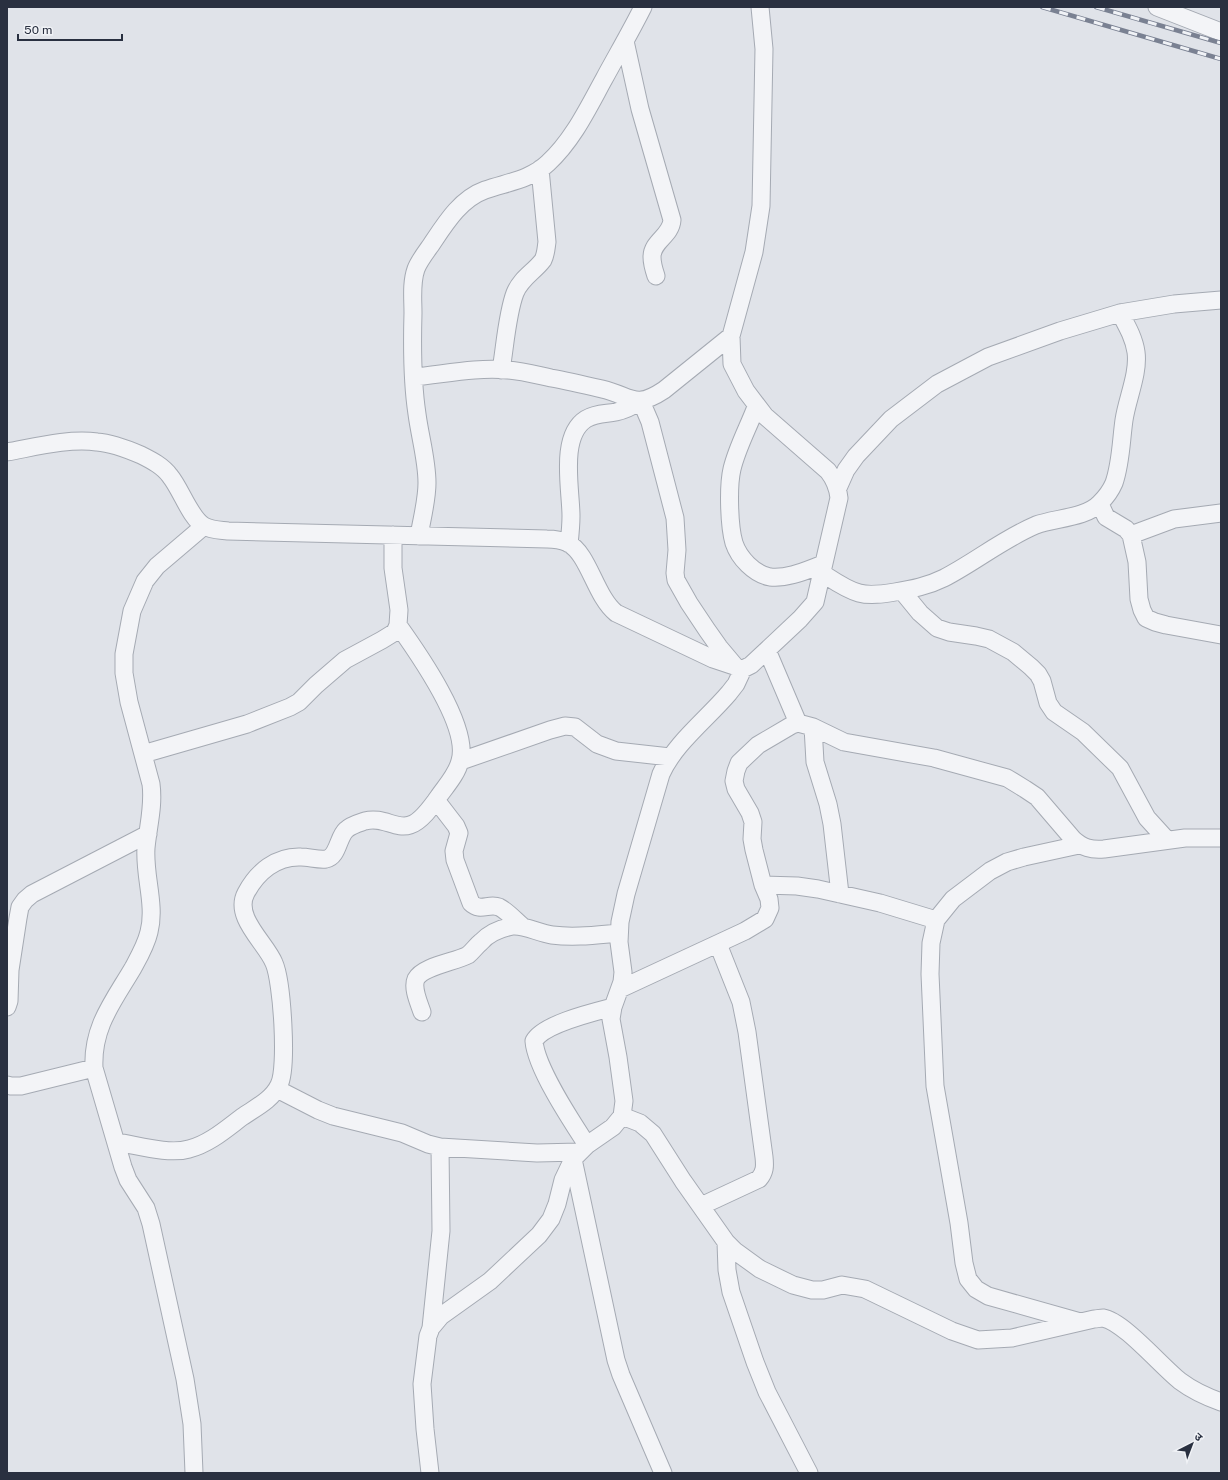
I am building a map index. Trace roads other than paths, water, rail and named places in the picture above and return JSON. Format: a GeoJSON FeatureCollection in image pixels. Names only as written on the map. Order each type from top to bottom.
{"type":"FeatureCollection","features":[{"type":"Feature","properties":{"kind":"street"},"geometry":{"type":"LineString","coordinates":[[418,536],[426,498],[427,482],[416,412],[412,348],[413,285],[416,269],[446,223],[471,197],[485,190],[529,177],[548,164],[571,136],[589,108],[643,7]]}},
{"type":"Feature","properties":{"kind":"street"},"geometry":{"type":"LineString","coordinates":[[7,452],[81,441],[116,445],[150,460],[163,468],[170,476],[197,519],[204,526],[228,531],[393,534],[561,540],[569,544],[577,551],[609,608],[616,613],[713,659],[740,668],[751,665],[800,619],[815,602],[839,498],[838,488],[834,478],[822,464],[773,424],[756,407],[746,392],[732,364],[731,336],[754,252],[761,206],[764,49],[760,7]]}},
{"type":"Feature","properties":{"kind":"street"},"geometry":{"type":"LineString","coordinates":[[1157,7],[1221,32]]}},
{"type":"Feature","properties":{"kind":"street"},"geometry":{"type":"LineString","coordinates":[[624,42],[640,109],[672,220],[672,226],[656,243],[652,250],[652,259],[656,276]]}},
{"type":"Feature","properties":{"kind":"street"},"geometry":{"type":"LineString","coordinates":[[501,370],[511,307],[515,293],[521,282],[543,259],[546,253],[547,242],[540,169]]}},
{"type":"Feature","properties":{"kind":"street"},"geometry":{"type":"LineString","coordinates":[[838,488],[846,470],[864,446],[891,419],[937,384],[982,360],[1005,350],[1084,323],[1120,313],[1174,304],[1221,300]]}},
{"type":"Feature","properties":{"kind":"street"},"geometry":{"type":"LineString","coordinates":[[823,568],[846,588],[859,593],[870,595],[922,587],[943,578],[1017,534],[1036,525],[1092,510],[1100,504],[1114,485],[1124,420],[1136,368],[1137,353],[1132,336],[1120,313]]}},
{"type":"Feature","properties":{"kind":"street"},"geometry":{"type":"LineString","coordinates":[[569,544],[571,515],[568,470],[570,446],[579,425],[593,416],[626,410],[641,401],[654,397],[731,336]]}},
{"type":"Feature","properties":{"kind":"street"},"geometry":{"type":"LineString","coordinates":[[414,377],[481,370],[525,372],[603,389],[632,400],[641,401]]}},
{"type":"Feature","properties":{"kind":"street"},"geometry":{"type":"LineString","coordinates":[[641,401],[650,422],[675,518],[677,550],[675,573],[676,580],[689,603],[719,647],[740,668]]}},
{"type":"Feature","properties":{"kind":"street"},"geometry":{"type":"LineString","coordinates":[[756,407],[731,471],[729,499],[734,542],[737,551],[750,566],[763,575],[771,577],[823,568]]}},
{"type":"Feature","properties":{"kind":"street"},"geometry":{"type":"LineString","coordinates":[[1100,504],[1106,517],[1126,529],[1131,535],[1137,562],[1139,599],[1146,618],[1160,623],[1221,636]]}},
{"type":"Feature","properties":{"kind":"street"},"geometry":{"type":"LineString","coordinates":[[1131,535],[1174,519],[1221,513]]}},
{"type":"Feature","properties":{"kind":"street"},"geometry":{"type":"LineString","coordinates":[[194,1473],[192,1424],[187,1390],[151,1224],[146,1208],[128,1180],[94,1068],[94,1054],[100,1027],[117,994],[139,958],[149,933],[151,907],[146,848],[153,795],[129,702],[124,673],[124,654],[132,611],[145,581],[157,566],[204,526]]}},
{"type":"Feature","properties":{"kind":"street"},"geometry":{"type":"LineString","coordinates":[[142,754],[247,724],[290,707],[299,702],[316,684],[346,660],[395,632],[398,625],[399,610],[392,553],[393,534]]}},
{"type":"Feature","properties":{"kind":"street"},"geometry":{"type":"LineString","coordinates":[[902,590],[920,613],[937,628],[949,632],[989,639],[1013,652],[1031,667],[1038,674],[1048,703],[1054,712],[1083,732],[1120,768],[1147,818],[1167,840]]}},
{"type":"Feature","properties":{"kind":"street"},"geometry":{"type":"LineString","coordinates":[[116,1142],[176,1151],[192,1149],[214,1137],[266,1101],[277,1089],[282,1077],[284,1056],[278,975],[270,955],[255,935],[243,908],[243,899],[246,892],[251,884],[269,865],[276,861],[298,857],[326,859],[331,857],[346,830],[353,826],[376,819],[403,826],[411,825],[419,819],[436,800],[457,769],[461,761],[460,741],[446,703],[428,670],[398,625]]}},
{"type":"Feature","properties":{"kind":"street"},"geometry":{"type":"LineString","coordinates":[[767,650],[806,725],[815,762],[828,804],[832,824],[840,894]]}},
{"type":"Feature","properties":{"kind":"street"},"geometry":{"type":"LineString","coordinates":[[431,1328],[441,1316],[490,1281],[539,1235],[551,1218],[557,1204],[563,1180],[580,1152],[613,1127],[622,1116],[624,1102],[611,1019],[613,1006],[620,989],[623,972],[619,933],[626,894],[661,774],[670,757],[736,684],[740,668]]}},
{"type":"Feature","properties":{"kind":"street"},"geometry":{"type":"LineString","coordinates":[[620,989],[758,924],[768,914],[770,908],[769,899],[763,885],[752,839],[753,822],[750,813],[736,789],[734,781],[739,763],[758,745],[792,725],[806,725],[844,742],[934,758],[1006,778],[1037,797],[1079,845]]}},
{"type":"Feature","properties":{"kind":"street"},"geometry":{"type":"LineString","coordinates":[[461,761],[565,726],[575,727],[597,744],[616,752],[670,757]]}},
{"type":"Feature","properties":{"kind":"street"},"geometry":{"type":"LineString","coordinates":[[436,800],[456,826],[458,833],[454,851],[455,860],[471,903],[475,907],[481,908],[495,906],[500,908],[522,926],[538,933],[567,936],[590,936],[619,933]]}},
{"type":"Feature","properties":{"kind":"street"},"geometry":{"type":"LineString","coordinates":[[7,1007],[9,1001],[10,970],[18,918],[20,907],[25,900],[32,894],[148,834]]}},
{"type":"Feature","properties":{"kind":"street"},"geometry":{"type":"LineString","coordinates":[[1082,1322],[988,1296],[976,1289],[968,1279],[964,1263],[959,1223],[934,1074],[930,974],[931,943],[936,920],[953,899],[990,871],[1007,862],[1024,857],[1079,845],[1093,849],[1167,840],[1221,838]]}},
{"type":"Feature","properties":{"kind":"street"},"geometry":{"type":"LineString","coordinates":[[763,885],[797,886],[880,902],[936,920]]}},
{"type":"Feature","properties":{"kind":"street"},"geometry":{"type":"LineString","coordinates":[[422,1012],[415,982],[419,975],[467,955],[482,940],[494,932],[504,928],[522,926]]}},
{"type":"Feature","properties":{"kind":"street"},"geometry":{"type":"LineString","coordinates":[[701,1206],[751,1184],[759,1179],[764,1173],[764,1157],[742,1010],[736,988],[718,944]]}},
{"type":"Feature","properties":{"kind":"street"},"geometry":{"type":"LineString","coordinates":[[613,1006],[563,1022],[539,1034],[534,1041],[536,1053],[549,1082],[571,1120],[580,1152],[616,1360],[663,1473]]}},
{"type":"Feature","properties":{"kind":"street"},"geometry":{"type":"LineString","coordinates":[[7,1085],[21,1086],[94,1068]]}},
{"type":"Feature","properties":{"kind":"street"},"geometry":{"type":"LineString","coordinates":[[277,1089],[333,1116],[402,1134],[440,1147],[537,1153],[580,1152]]}},
{"type":"Feature","properties":{"kind":"street"},"geometry":{"type":"LineString","coordinates":[[622,1116],[640,1123],[653,1134],[683,1181],[726,1242],[735,1251],[760,1269],[792,1285],[812,1290],[824,1290],[842,1285],[865,1289],[952,1331],[978,1340],[1012,1338],[1104,1318],[1123,1328],[1181,1382],[1194,1390],[1221,1402]]}},
{"type":"Feature","properties":{"kind":"street"},"geometry":{"type":"LineString","coordinates":[[430,1473],[422,1384],[427,1344],[431,1328],[441,1231],[440,1147]]}},
{"type":"Feature","properties":{"kind":"street"},"geometry":{"type":"LineString","coordinates":[[726,1242],[727,1270],[731,1292],[755,1362],[767,1392],[809,1473]]}},
{"type":"Feature","properties":{"kind":"railway"},"geometry":{"type":"LineString","coordinates":[[1042,7],[1221,59]]}},
{"type":"Feature","properties":{"kind":"railway"},"geometry":{"type":"LineString","coordinates":[[1096,7],[1221,43]]}}]}
